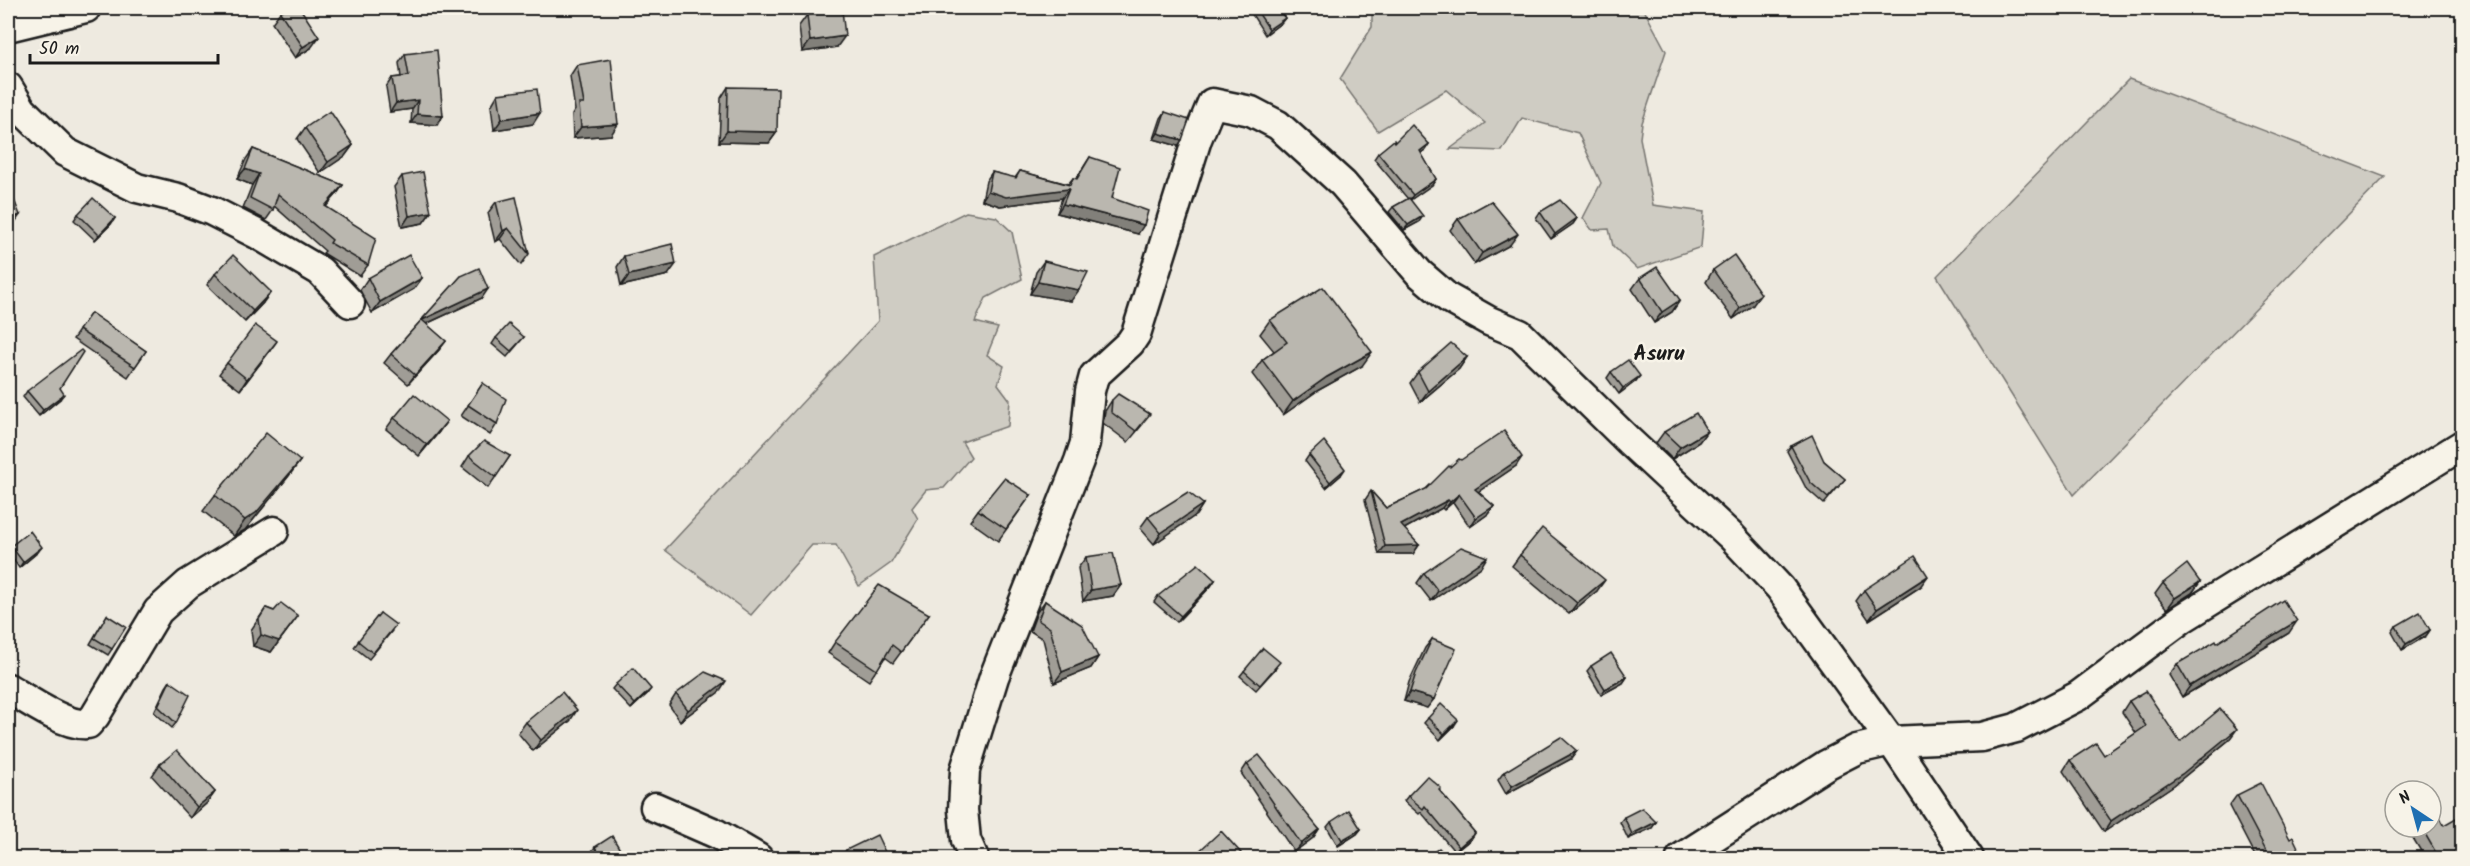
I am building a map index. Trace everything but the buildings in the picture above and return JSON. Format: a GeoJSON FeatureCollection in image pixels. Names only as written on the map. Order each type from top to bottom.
{"type":"FeatureCollection","features":[{"type":"Feature","properties":{"kind":"street"},"geometry":{"type":"LineString","coordinates":[[17,19],[86,8]]}},
{"type":"Feature","properties":{"kind":"street"},"geometry":{"type":"LineString","coordinates":[[8,87],[22,110],[65,152],[137,188],[178,198],[212,211],[257,234],[320,271],[350,303]]}},
{"type":"Feature","properties":{"kind":"street"},"geometry":{"type":"LineString","coordinates":[[974,858],[966,840],[963,810],[965,770],[994,677],[1085,443],[1090,391],[1094,376],[1130,343],[1136,334],[1197,139],[1212,103],[1251,111],[1278,125],[1343,184],[1419,273],[1441,292],[1489,321],[1520,334],[1629,441],[1732,537],[1780,588],[1891,741],[1969,858]]}},
{"type":"Feature","properties":{"kind":"street"},"geometry":{"type":"LineString","coordinates":[[1681,858],[1826,765],[1857,748],[1891,741],[1982,738],[2016,729],[2078,696],[2183,618],[2463,445]]}},
{"type":"Feature","properties":{"kind":"street"},"geometry":{"type":"LineString","coordinates":[[8,688],[48,712],[80,724],[88,724],[158,611],[188,584],[274,531]]}},
{"type":"Feature","properties":{"kind":"street"},"geometry":{"type":"LineString","coordinates":[[655,807],[717,834],[758,858]]}},
{"type":"Feature","properties":{"kind":"shaded area"},"geometry":{"type":"Polygon","coordinates":[[[1372,8],[1643,8],[1666,51],[1642,123],[1640,138],[1653,205],[1704,212],[1701,247],[1637,269],[1613,246],[1609,229],[1592,230],[1583,218],[1601,183],[1578,133],[1522,118],[1502,151],[1450,149],[1485,123],[1446,90],[1378,131],[1340,79],[1372,27],[1372,8]]]}},
{"type":"Feature","properties":{"kind":"shaded area"},"geometry":{"type":"Polygon","coordinates":[[[2129,79],[2385,177],[2074,495],[1937,276],[2129,79]]]}},
{"type":"Feature","properties":{"kind":"shaded area"},"geometry":{"type":"Polygon","coordinates":[[[966,212],[996,217],[1012,232],[1022,279],[986,298],[975,322],[998,328],[987,355],[1004,366],[998,384],[1010,400],[1008,426],[962,442],[971,457],[944,488],[926,490],[912,508],[918,519],[891,563],[859,586],[836,545],[812,545],[751,615],[665,550],[878,321],[874,257],[966,212]]]}},
{"type":"Feature","properties":{"kind":"district","name":"Asuru"},"geometry":{"type":"Point","coordinates":[1659,354]}}]}
